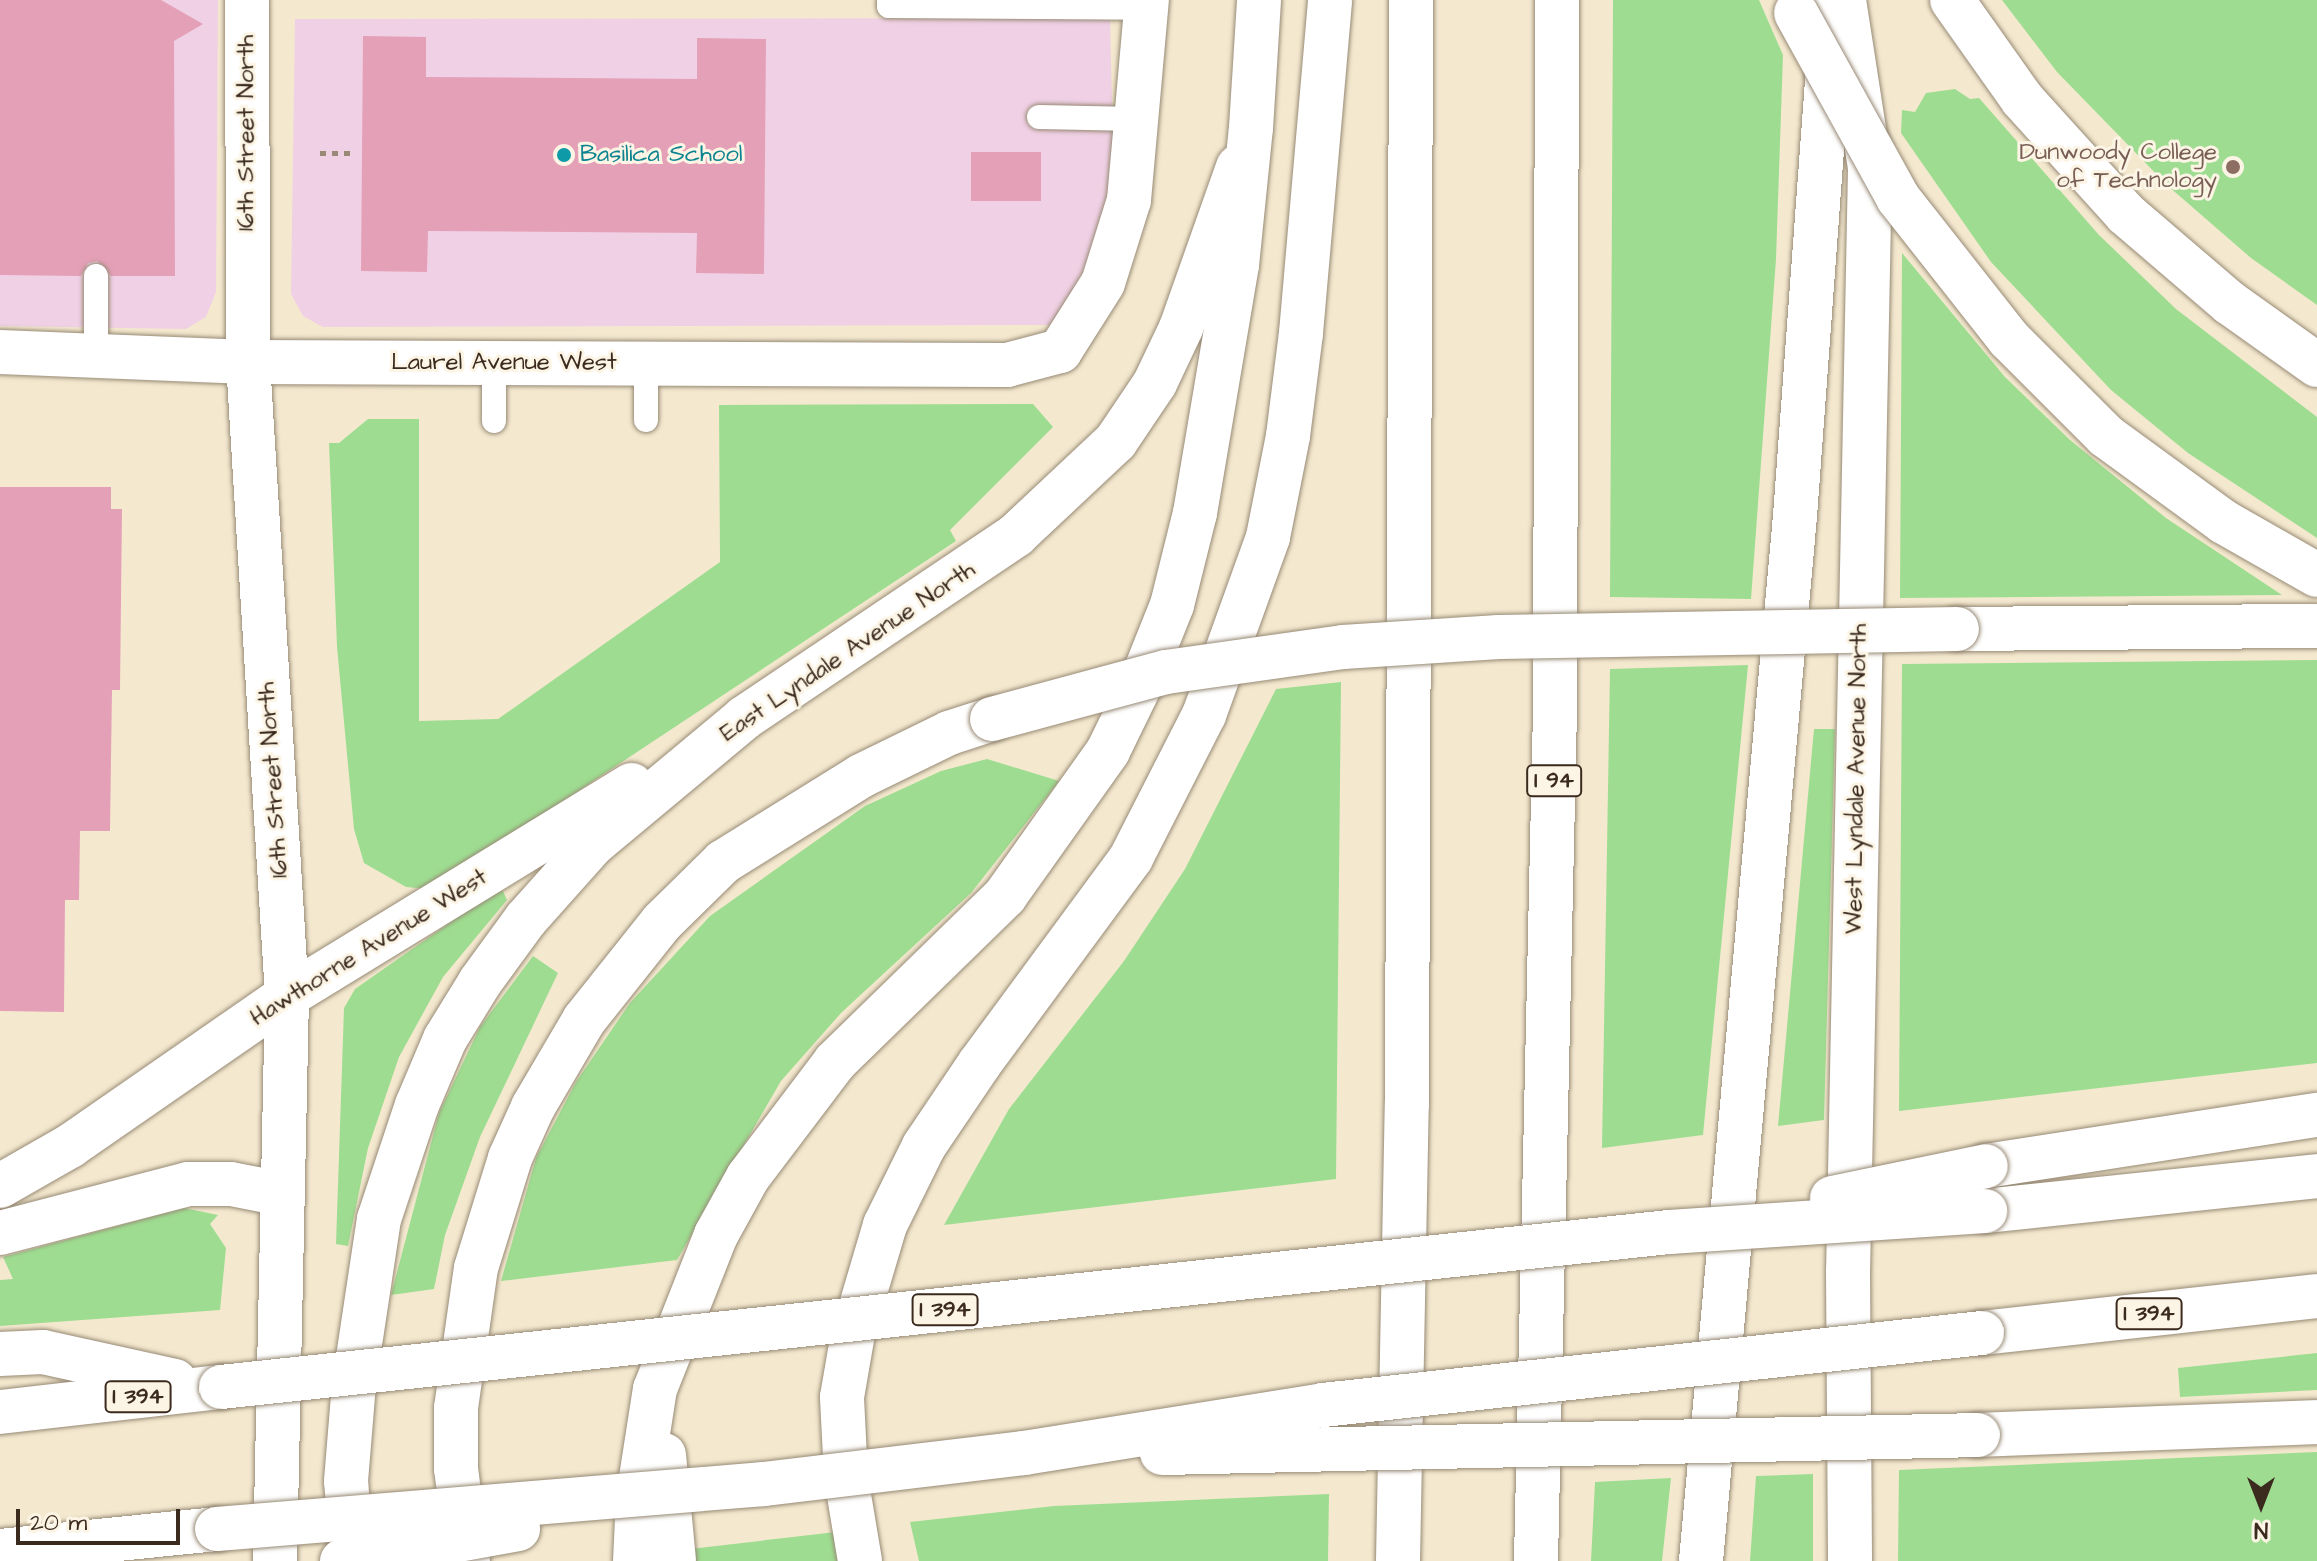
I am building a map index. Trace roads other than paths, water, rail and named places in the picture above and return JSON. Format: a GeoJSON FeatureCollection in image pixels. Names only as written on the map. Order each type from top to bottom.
{"type":"FeatureCollection","features":[{"type":"Feature","properties":{"kind":"main road","name":"16th Street North"},"geometry":{"type":"LineString","coordinates":[[247,0],[248,362],[287,996],[275,1561]]}},
{"type":"Feature","properties":{"kind":"main road","name":"East Lyndale Avenue North"},"geometry":{"type":"LineString","coordinates":[[352,1561],[346,1481],[366,1289],[396,1164],[445,1039],[526,919],[593,844],[744,718],[1016,535],[1116,441],[1155,383],[1181,328],[1251,128],[1259,0]]}},
{"type":"Feature","properties":{"kind":"main road"},"geometry":{"type":"LineString","coordinates":[[860,1561],[846,1477],[842,1397],[853,1333],[885,1225],[924,1146],[1131,858],[1204,715],[1264,550],[1294,392],[1330,0]]}},
{"type":"Feature","properties":{"kind":"main road"},"geometry":{"type":"LineString","coordinates":[[1398,1561],[1408,1058],[1411,0]]}},
{"type":"Feature","properties":{"kind":"main road","name":"I 94"},"geometry":{"type":"LineString","coordinates":[[1536,1561],[1554,773],[1557,0]]}},
{"type":"Feature","properties":{"kind":"main road"},"geometry":{"type":"LineString","coordinates":[[1791,0],[1898,198],[2009,339],[2106,436],[2224,522],[2317,575]]}},
{"type":"Feature","properties":{"kind":"main road"},"geometry":{"type":"LineString","coordinates":[[1701,1561],[1795,516],[1833,0]]}},
{"type":"Feature","properties":{"kind":"main road","name":"West Lyndale Avenue North"},"geometry":{"type":"LineString","coordinates":[[1844,0],[1870,168],[1848,1255],[1850,1561]]}},
{"type":"Feature","properties":{"kind":"main road"},"geometry":{"type":"LineString","coordinates":[[1952,0],[2022,99],[2126,214],[2177,261],[2317,365]]}},
{"type":"Feature","properties":{"kind":"main road","name":"Laurel Avenue West"},"geometry":{"type":"LineString","coordinates":[[0,352],[248,362],[1007,365],[1060,351],[1103,283],[1129,200],[1147,4]]}},
{"type":"Feature","properties":{"kind":"main road"},"geometry":{"type":"LineString","coordinates":[[635,1561],[638,1497],[655,1389],[716,1235],[792,1113],[845,1053],[1005,896],[1108,751],[1140,685],[1172,605],[1195,513],[1237,265],[1251,128]]}},
{"type":"Feature","properties":{"kind":"main road"},"geometry":{"type":"LineString","coordinates":[[468,1561],[456,1469],[456,1408],[476,1268],[510,1158],[533,1107],[584,1020],[662,922],[723,862],[861,776],[949,733],[1166,672],[1343,647],[1499,637],[2317,626]]}},
{"type":"Feature","properties":{"kind":"main road","name":"Hawthorne Avenue West"},"geometry":{"type":"LineString","coordinates":[[0,1186],[70,1146],[287,996],[744,718]]}},
{"type":"Feature","properties":{"kind":"main road"},"geometry":{"type":"LineString","coordinates":[[1669,1232],[1986,1166],[2317,1115]]}},
{"type":"Feature","properties":{"kind":"main road","name":"I 394"},"geometry":{"type":"LineString","coordinates":[[0,1412],[1669,1232],[1985,1211],[2317,1176]]}},
{"type":"Feature","properties":{"kind":"main road"},"geometry":{"type":"LineString","coordinates":[[0,1233],[188,1184],[231,1184],[283,1194]]}},
{"type":"Feature","properties":{"kind":"main road","name":"I 394"},"geometry":{"type":"LineString","coordinates":[[0,1551],[217,1529],[764,1484],[1024,1453],[1323,1405],[2317,1296]]}},
{"type":"Feature","properties":{"kind":"main road"},"geometry":{"type":"LineString","coordinates":[[0,1354],[43,1352],[215,1388]]}},
{"type":"Feature","properties":{"kind":"main road"},"geometry":{"type":"LineString","coordinates":[[655,1389],[674,1561]]}},
{"type":"Feature","properties":{"kind":"main road"},"geometry":{"type":"LineString","coordinates":[[1024,1453],[1326,1452],[1978,1435],[2317,1422]]}},
{"type":"Feature","properties":{"kind":"main road"},"geometry":{"type":"LineString","coordinates":[[342,1561],[764,1484]]}},
{"type":"Feature","properties":{"kind":"lane"},"geometry":{"type":"LineString","coordinates":[[889,0],[889,6],[1147,4]]}},
{"type":"Feature","properties":{"kind":"lane"},"geometry":{"type":"LineString","coordinates":[[1039,117],[1137,119]]}},
{"type":"Feature","properties":{"kind":"lane"},"geometry":{"type":"LineString","coordinates":[[96,276],[96,356]]}},
{"type":"Feature","properties":{"kind":"lane"},"geometry":{"type":"LineString","coordinates":[[494,363],[494,421]]}},
{"type":"Feature","properties":{"kind":"lane"},"geometry":{"type":"LineString","coordinates":[[646,363],[646,420]]}},
{"type":"Feature","properties":{"kind":"place","name":"Basilica School"},"geometry":{"type":"Point","coordinates":[564,155]}},
{"type":"Feature","properties":{"kind":"place","name":"Dunwoody College of Technology"},"geometry":{"type":"Point","coordinates":[2233,167]}}]}
